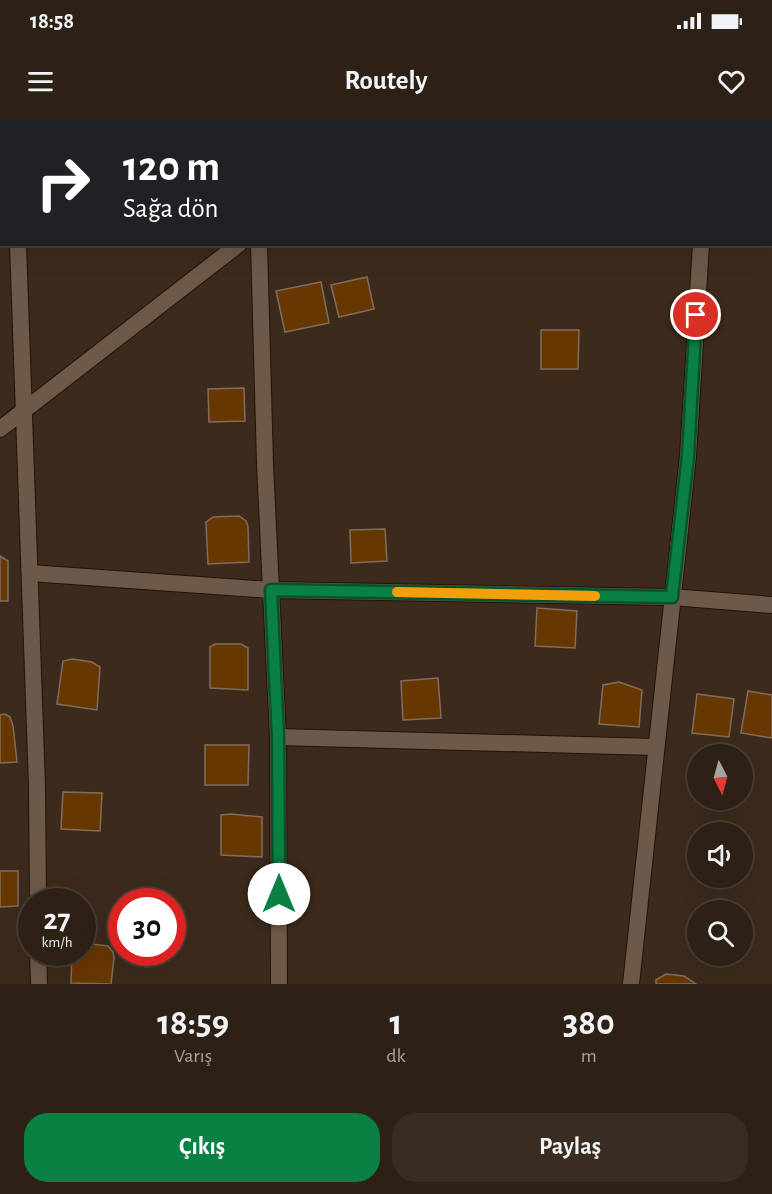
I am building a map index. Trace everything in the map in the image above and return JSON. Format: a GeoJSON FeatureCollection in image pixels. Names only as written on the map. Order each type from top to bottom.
{"type":"FeatureCollection","features":[{"type":"Feature","properties":{"kind":"street"},"geometry":{"type":"LineString","coordinates":[[18,246],[37,787],[38,888]]}},
{"type":"Feature","properties":{"kind":"street"},"geometry":{"type":"LineString","coordinates":[[0,429],[236,246]]}},
{"type":"Feature","properties":{"kind":"street"},"geometry":{"type":"LineString","coordinates":[[259,246],[278,737],[279,984]]}},
{"type":"Feature","properties":{"kind":"street"},"geometry":{"type":"LineString","coordinates":[[631,984],[688,456],[700,246]]}},
{"type":"Feature","properties":{"kind":"street"},"geometry":{"type":"LineString","coordinates":[[30,573],[271,590],[672,597],[772,605]]}},
{"type":"Feature","properties":{"kind":"street"},"geometry":{"type":"LineString","coordinates":[[278,737],[655,747]]}},
{"type":"Feature","properties":{"kind":"street"},"geometry":{"type":"LineString","coordinates":[[38,966],[39,984]]}},
{"type":"Feature","properties":{"kind":"building"},"geometry":{"type":"Polygon","coordinates":[[[367,277],[374,309],[339,317],[331,285],[367,277]]]}},
{"type":"Feature","properties":{"kind":"building"},"geometry":{"type":"Polygon","coordinates":[[[321,282],[329,323],[285,332],[276,291],[321,282]]]}},
{"type":"Feature","properties":{"kind":"building"},"geometry":{"type":"Polygon","coordinates":[[[541,330],[579,330],[578,369],[541,369],[541,330]]]}},
{"type":"Feature","properties":{"kind":"building"},"geometry":{"type":"Polygon","coordinates":[[[244,388],[245,421],[209,422],[208,389],[244,388]]]}},
{"type":"Feature","properties":{"kind":"building"},"geometry":{"type":"Polygon","coordinates":[[[239,516],[246,521],[248,526],[249,562],[208,564],[206,522],[213,517],[239,516]]]}},
{"type":"Feature","properties":{"kind":"building"},"geometry":{"type":"Polygon","coordinates":[[[385,529],[387,561],[351,563],[350,530],[385,529]]]}},
{"type":"Feature","properties":{"kind":"building"},"geometry":{"type":"Polygon","coordinates":[[[0,556],[8,561],[8,601],[0,601],[0,556]]]}},
{"type":"Feature","properties":{"kind":"building"},"geometry":{"type":"Polygon","coordinates":[[[537,608],[577,611],[575,648],[535,646],[537,608]]]}},
{"type":"Feature","properties":{"kind":"building"},"geometry":{"type":"Polygon","coordinates":[[[215,644],[241,644],[248,648],[248,690],[210,688],[210,647],[215,644]]]}},
{"type":"Feature","properties":{"kind":"building"},"geometry":{"type":"Polygon","coordinates":[[[72,659],[92,662],[100,667],[97,710],[57,704],[63,661],[72,659]]]}},
{"type":"Feature","properties":{"kind":"building"},"geometry":{"type":"Polygon","coordinates":[[[438,678],[441,718],[403,720],[401,681],[438,678]]]}},
{"type":"Feature","properties":{"kind":"building"},"geometry":{"type":"Polygon","coordinates":[[[619,682],[642,690],[639,727],[599,724],[603,685],[619,682]]]}},
{"type":"Feature","properties":{"kind":"building"},"geometry":{"type":"Polygon","coordinates":[[[748,691],[772,695],[772,738],[741,733],[748,691]]]}},
{"type":"Feature","properties":{"kind":"building"},"geometry":{"type":"Polygon","coordinates":[[[697,694],[734,699],[729,737],[692,733],[697,694]]]}},
{"type":"Feature","properties":{"kind":"building"},"geometry":{"type":"Polygon","coordinates":[[[5,714],[10,717],[13,726],[17,762],[0,763],[0,715],[5,714]]]}},
{"type":"Feature","properties":{"kind":"building"},"geometry":{"type":"Polygon","coordinates":[[[205,745],[249,745],[248,785],[205,785],[205,745]]]}},
{"type":"Feature","properties":{"kind":"building"},"geometry":{"type":"Polygon","coordinates":[[[63,792],[102,793],[100,831],[61,829],[63,792]]]}},
{"type":"Feature","properties":{"kind":"building"},"geometry":{"type":"Polygon","coordinates":[[[221,815],[262,817],[262,857],[221,855],[221,815]]]}},
{"type":"Feature","properties":{"kind":"building"},"geometry":{"type":"Polygon","coordinates":[[[0,871],[18,871],[18,906],[0,907],[0,871]]]}},
{"type":"Feature","properties":{"kind":"building"},"geometry":{"type":"Polygon","coordinates":[[[96,945],[108,946],[108,966],[113,966],[111,984],[71,983],[72,966],[96,966],[96,945]]]}},
{"type":"Feature","properties":{"kind":"building"},"geometry":{"type":"Polygon","coordinates":[[[666,974],[684,976],[696,984],[656,984],[656,980],[666,974]]]}},
{"type":"Feature","properties":{"kind":"slow traffic"},"geometry":{"type":"LineString","coordinates":[[397,592],[595,596]]}},
{"type":"Feature","properties":{"kind":"route"},"geometry":{"type":"LineString","coordinates":[[279,894],[278,737],[271,590],[672,597],[688,456],[696,315]]}}]}
